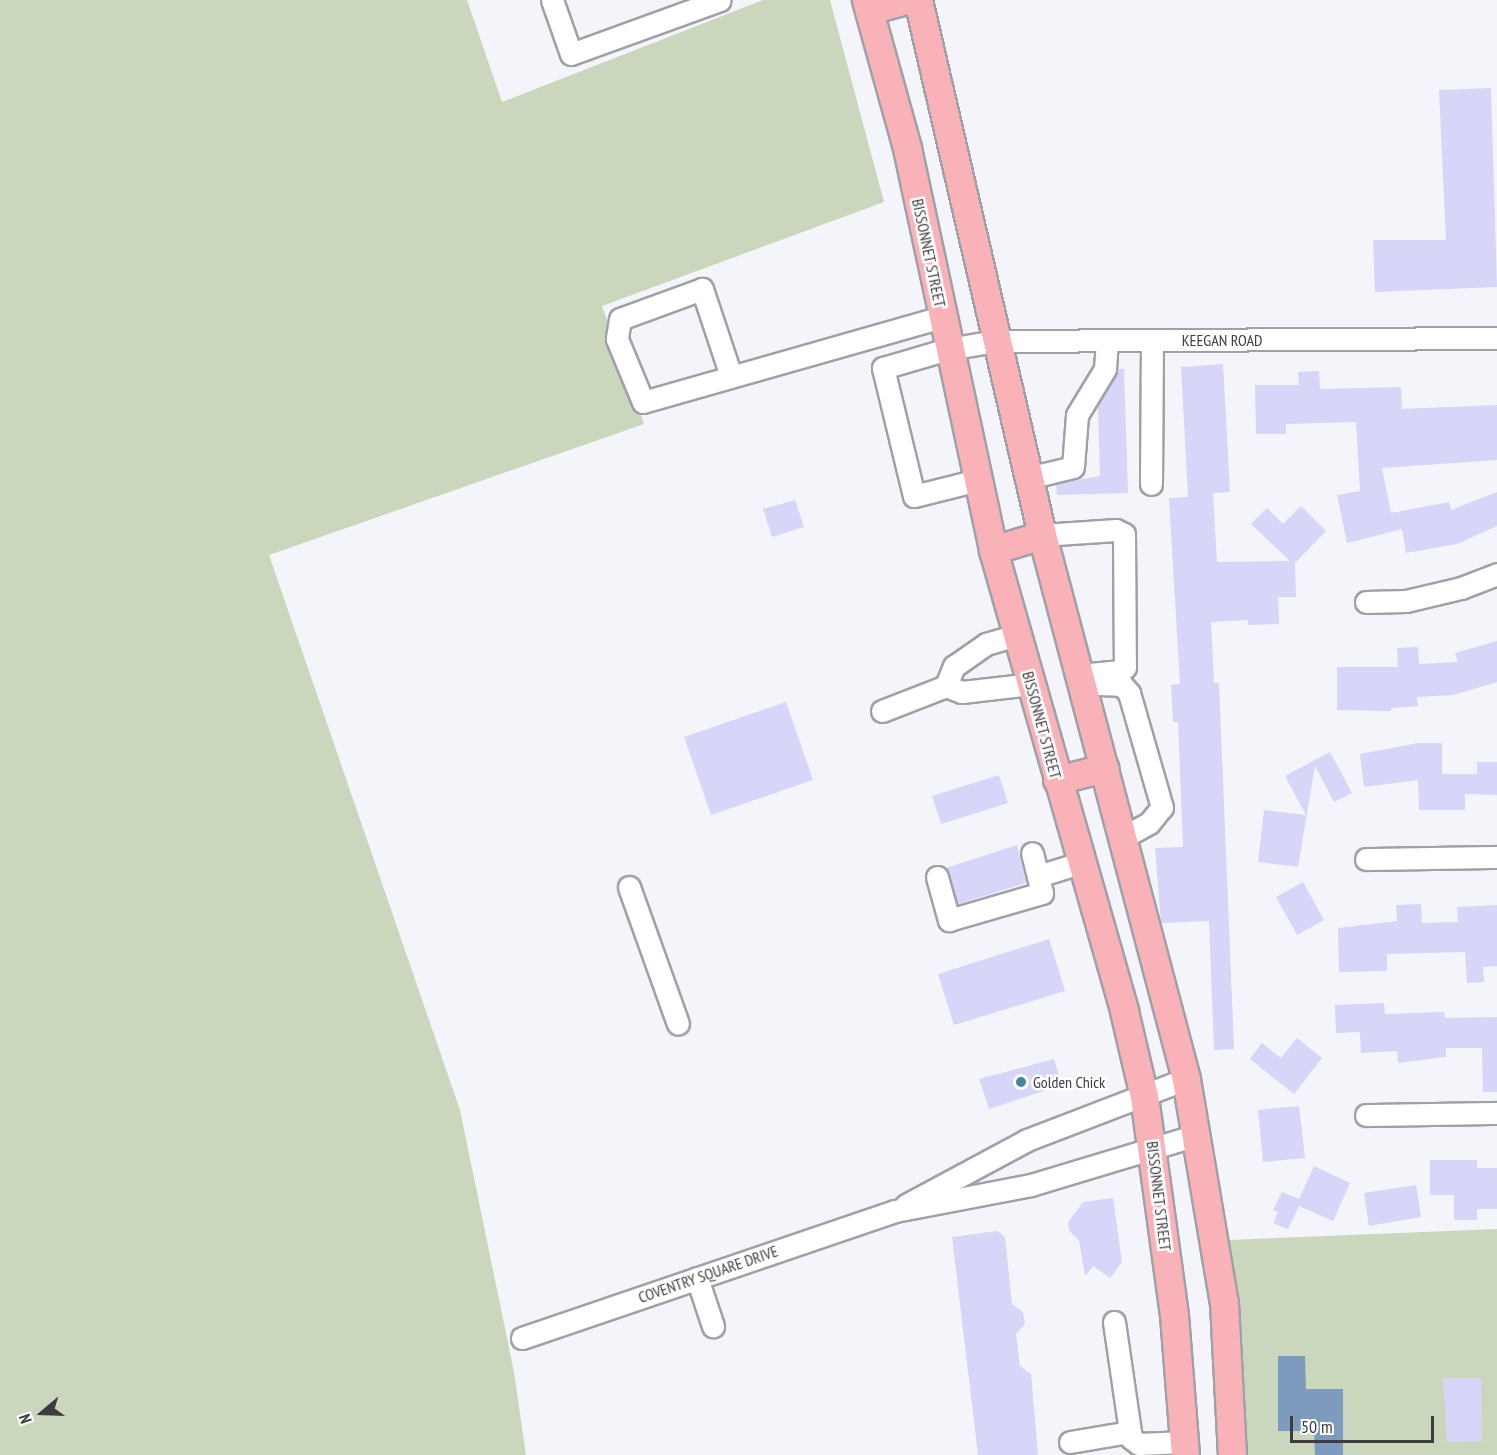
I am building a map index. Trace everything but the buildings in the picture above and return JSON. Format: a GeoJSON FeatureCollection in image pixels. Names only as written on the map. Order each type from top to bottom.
{"type":"FeatureCollection","features":[{"type":"Feature","properties":{"kind":"main road"},"geometry":{"type":"LineString","coordinates":[[868,5],[906,0]]}},
{"type":"Feature","properties":{"kind":"main road"},"geometry":{"type":"LineString","coordinates":[[918,0],[1042,535],[1186,1079],[1224,1303],[1232,1455]]}},
{"type":"Feature","properties":{"kind":"main road","name":"BISSONNET STREET"},"geometry":{"type":"LineString","coordinates":[[868,5],[907,148],[948,349],[993,550],[1080,863],[1124,1011],[1144,1096],[1153,1150],[1185,1448]]}},
{"type":"Feature","properties":{"kind":"main road"},"geometry":{"type":"LineString","coordinates":[[993,550],[1042,535]]}},
{"type":"Feature","properties":{"kind":"main road"},"geometry":{"type":"LineString","coordinates":[[1057,780],[1104,768]]}},
{"type":"Feature","properties":{"kind":"street"},"geometry":{"type":"LineString","coordinates":[[552,0],[571,54],[720,0]]}},
{"type":"Feature","properties":{"kind":"street"},"geometry":{"type":"LineString","coordinates":[[731,376],[702,289],[620,319],[617,339],[643,402],[942,317]]}},
{"type":"Feature","properties":{"kind":"street","name":"KEEGAN ROAD"},"geometry":{"type":"LineString","coordinates":[[978,480],[914,496],[883,368],[948,349],[996,341],[1497,338]]}},
{"type":"Feature","properties":{"kind":"street"},"geometry":{"type":"LineString","coordinates":[[1029,478],[1073,467],[1077,415],[1105,369],[1107,340]]}},
{"type":"Feature","properties":{"kind":"street"},"geometry":{"type":"LineString","coordinates":[[1152,340],[1152,484]]}},
{"type":"Feature","properties":{"kind":"street"},"geometry":{"type":"LineString","coordinates":[[1042,535],[1116,530],[1124,534],[1125,667],[1121,671],[1081,682]]}},
{"type":"Feature","properties":{"kind":"street"},"geometry":{"type":"LineString","coordinates":[[1366,602],[1406,601],[1461,588],[1497,574]]}},
{"type":"Feature","properties":{"kind":"street"},"geometry":{"type":"LineString","coordinates":[[946,686],[954,666],[986,644],[1017,635]]}},
{"type":"Feature","properties":{"kind":"street"},"geometry":{"type":"LineString","coordinates":[[1081,682],[1122,685],[1129,693],[1141,724],[1162,807],[1149,823],[1122,838]]}},
{"type":"Feature","properties":{"kind":"street"},"geometry":{"type":"LineString","coordinates":[[882,711],[946,686],[962,692],[1031,684]]}},
{"type":"Feature","properties":{"kind":"street"},"geometry":{"type":"LineString","coordinates":[[937,877],[949,920],[1042,893],[1032,852]]}},
{"type":"Feature","properties":{"kind":"street"},"geometry":{"type":"LineString","coordinates":[[1366,859],[1497,857]]}},
{"type":"Feature","properties":{"kind":"street"},"geometry":{"type":"LineString","coordinates":[[1038,876],[1080,863]]}},
{"type":"Feature","properties":{"kind":"street"},"geometry":{"type":"LineString","coordinates":[[629,887],[678,1024]]}},
{"type":"Feature","properties":{"kind":"street","name":"COVENTRY SQUARE DRIVE"},"geometry":{"type":"LineString","coordinates":[[895,1211],[1027,1140],[1186,1079]]}},
{"type":"Feature","properties":{"kind":"street"},"geometry":{"type":"LineString","coordinates":[[1366,1115],[1497,1113]]}},
{"type":"Feature","properties":{"kind":"street","name":"COVENTRY SQUARE DRIVE"},"geometry":{"type":"LineString","coordinates":[[522,1338],[895,1211],[1031,1185],[1197,1135]]}},
{"type":"Feature","properties":{"kind":"street"},"geometry":{"type":"LineString","coordinates":[[697,1278],[713,1326]]}},
{"type":"Feature","properties":{"kind":"street"},"geometry":{"type":"LineString","coordinates":[[1114,1322],[1129,1432],[1139,1444],[1185,1448]]}},
{"type":"Feature","properties":{"kind":"street"},"geometry":{"type":"LineString","coordinates":[[1070,1442],[1129,1432]]}},
{"type":"Feature","properties":{"kind":"green space"},"geometry":{"type":"Polygon","coordinates":[[[0,0],[467,0],[502,102],[763,0],[830,0],[884,202],[602,306],[644,424],[269,555],[460,1110],[514,1372],[526,1455],[0,1455],[0,0]]]}},
{"type":"Feature","properties":{"kind":"green space"},"geometry":{"type":"Polygon","coordinates":[[[1497,1229],[1497,1455],[1240,1455],[1230,1240],[1497,1229]]]}},
{"type":"Feature","properties":{"kind":"water"},"geometry":{"type":"Polygon","coordinates":[[[1278,1356],[1305,1356],[1306,1389],[1343,1389],[1343,1455],[1315,1455],[1314,1431],[1278,1431],[1278,1356]]]}},
{"type":"Feature","properties":{"kind":"place","name":"Golden Chick"},"geometry":{"type":"Point","coordinates":[1021,1082]}}]}
